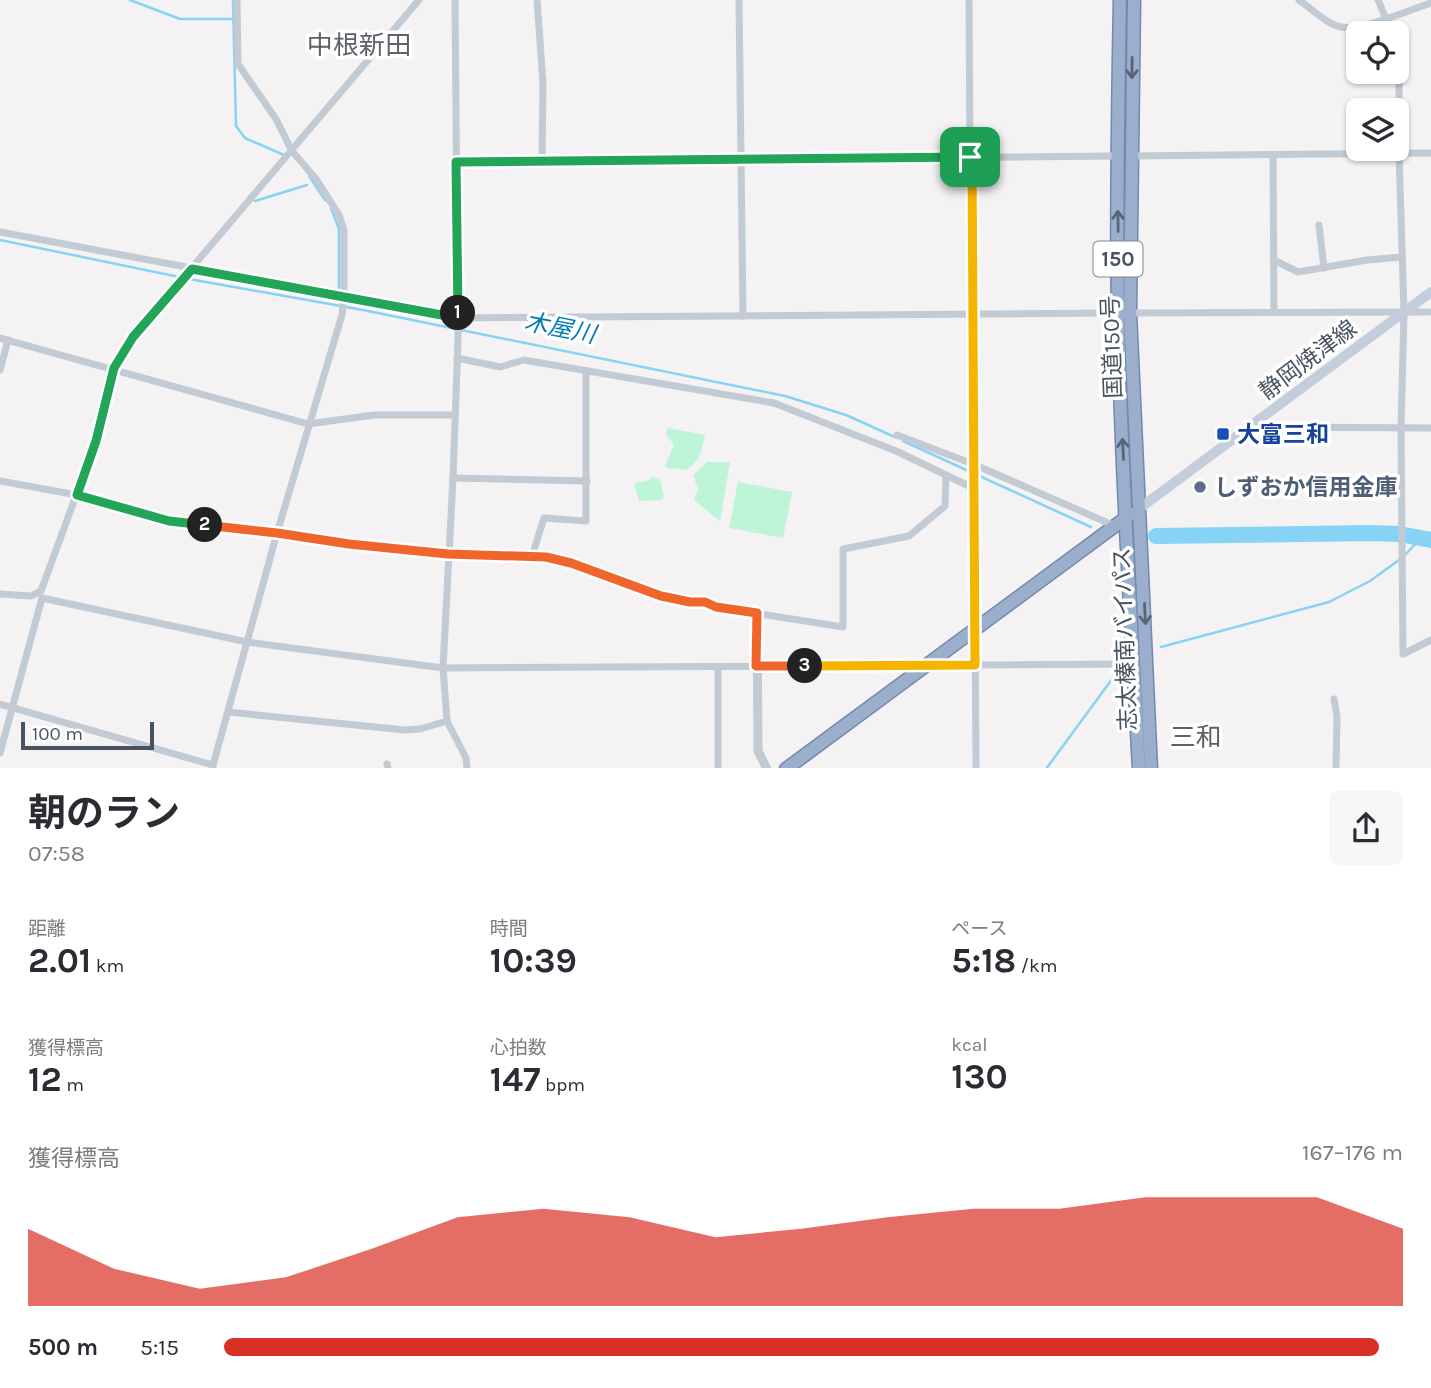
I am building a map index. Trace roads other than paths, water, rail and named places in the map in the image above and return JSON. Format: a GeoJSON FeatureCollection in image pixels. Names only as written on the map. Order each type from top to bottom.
{"type":"FeatureCollection","features":[{"type":"Feature","properties":{"kind":"highway","name":"国道150号"},"geometry":{"type":"LineString","coordinates":[[1120,0],[1124,156],[1126,517]]}},
{"type":"Feature","properties":{"kind":"highway","name":"国道150号"},"geometry":{"type":"LineString","coordinates":[[1124,156],[1134,0]]}},
{"type":"Feature","properties":{"kind":"highway","name":"国道150号"},"geometry":{"type":"LineString","coordinates":[[1124,313],[1140,508]]}},
{"type":"Feature","properties":{"kind":"highway"},"geometry":{"type":"LineString","coordinates":[[786,768],[1140,508]]}},
{"type":"Feature","properties":{"kind":"highway","name":"志太榛南バイパス"},"geometry":{"type":"LineString","coordinates":[[1140,508],[1151,768]]}},
{"type":"Feature","properties":{"kind":"highway","name":"志太榛南バイパス"},"geometry":{"type":"LineString","coordinates":[[1126,517],[1139,768]]}},
{"type":"Feature","properties":{"kind":"main road","name":"静岡焼津線"},"geometry":{"type":"LineString","coordinates":[[1140,508],[1431,292]]}},
{"type":"Feature","properties":{"kind":"street"},"geometry":{"type":"LineString","coordinates":[[0,704],[212,767],[308,424],[342,315],[344,298],[344,230],[339,215],[316,179],[292,151],[276,119],[238,64],[237,0]]}},
{"type":"Feature","properties":{"kind":"street"},"geometry":{"type":"LineString","coordinates":[[0,753],[39,596],[96,441],[114,368],[133,337],[419,0]]}},
{"type":"Feature","properties":{"kind":"street"},"geometry":{"type":"LineString","coordinates":[[455,0],[458,340],[443,668],[447,721],[466,758],[467,768]]}},
{"type":"Feature","properties":{"kind":"street"},"geometry":{"type":"LineString","coordinates":[[537,0],[543,83],[542,162]]}},
{"type":"Feature","properties":{"kind":"street"},"geometry":{"type":"LineString","coordinates":[[738,0],[743,316]]}},
{"type":"Feature","properties":{"kind":"street"},"geometry":{"type":"LineString","coordinates":[[969,0],[976,768]]}},
{"type":"Feature","properties":{"kind":"street"},"geometry":{"type":"LineString","coordinates":[[1299,0],[1342,27],[1367,25],[1431,3]]}},
{"type":"Feature","properties":{"kind":"street"},"geometry":{"type":"LineString","coordinates":[[1378,0],[1388,21]]}},
{"type":"Feature","properties":{"kind":"street"},"geometry":{"type":"LineString","coordinates":[[1409,153],[1431,153]]}},
{"type":"Feature","properties":{"kind":"street"},"geometry":{"type":"LineString","coordinates":[[456,162],[1346,154]]}},
{"type":"Feature","properties":{"kind":"street"},"geometry":{"type":"LineString","coordinates":[[1273,155],[1274,312]]}},
{"type":"Feature","properties":{"kind":"street"},"geometry":{"type":"LineString","coordinates":[[1399,161],[1404,312],[1401,428],[1403,654],[1431,640]]}},
{"type":"Feature","properties":{"kind":"street"},"geometry":{"type":"LineString","coordinates":[[1319,225],[1324,268]]}},
{"type":"Feature","properties":{"kind":"street"},"geometry":{"type":"LineString","coordinates":[[0,232],[458,318],[1431,312]]}},
{"type":"Feature","properties":{"kind":"street"},"geometry":{"type":"LineString","coordinates":[[1273,260],[1298,272],[1402,257]]}},
{"type":"Feature","properties":{"kind":"street"},"geometry":{"type":"LineString","coordinates":[[0,370],[4,339],[308,424],[374,415],[456,415]]}},
{"type":"Feature","properties":{"kind":"street"},"geometry":{"type":"LineString","coordinates":[[457,358],[500,367],[524,360],[774,403],[896,451],[973,488]]}},
{"type":"Feature","properties":{"kind":"street"},"geometry":{"type":"LineString","coordinates":[[532,556],[544,518],[586,521],[586,371]]}},
{"type":"Feature","properties":{"kind":"street"},"geometry":{"type":"LineString","coordinates":[[1249,427],[1431,428]]}},
{"type":"Feature","properties":{"kind":"street"},"geometry":{"type":"LineString","coordinates":[[897,435],[974,464],[1115,526]]}},
{"type":"Feature","properties":{"kind":"street"},"geometry":{"type":"LineString","coordinates":[[0,481],[77,495],[169,521],[448,554],[532,556],[571,563],[661,596],[844,627],[843,549],[909,536],[945,506],[946,476]]}},
{"type":"Feature","properties":{"kind":"street"},"geometry":{"type":"LineString","coordinates":[[453,478],[587,481]]}},
{"type":"Feature","properties":{"kind":"street"},"geometry":{"type":"LineString","coordinates":[[0,594],[39,596],[247,642],[443,668],[1133,664]]}},
{"type":"Feature","properties":{"kind":"street"},"geometry":{"type":"LineString","coordinates":[[757,613],[758,751],[767,768]]}},
{"type":"Feature","properties":{"kind":"street"},"geometry":{"type":"LineString","coordinates":[[718,668],[718,768]]}},
{"type":"Feature","properties":{"kind":"street"},"geometry":{"type":"LineString","coordinates":[[1334,699],[1336,768]]}},
{"type":"Feature","properties":{"kind":"street"},"geometry":{"type":"LineString","coordinates":[[228,712],[405,730],[421,729],[447,721]]}},
{"type":"Feature","properties":{"kind":"waterway"},"geometry":{"type":"LineString","coordinates":[[130,0],[180,19],[233,19]]}},
{"type":"Feature","properties":{"kind":"waterway"},"geometry":{"type":"LineString","coordinates":[[233,0],[236,126],[245,138],[284,155]]}},
{"type":"Feature","properties":{"kind":"waterway"},"geometry":{"type":"LineString","coordinates":[[309,176],[325,200]]}},
{"type":"Feature","properties":{"kind":"waterway"},"geometry":{"type":"LineString","coordinates":[[255,201],[307,185]]}},
{"type":"Feature","properties":{"kind":"waterway"},"geometry":{"type":"LineString","coordinates":[[331,208],[339,229],[339,292]]}},
{"type":"Feature","properties":{"kind":"waterway","name":"木屋川"},"geometry":{"type":"LineString","coordinates":[[0,240],[785,396],[846,415],[897,438]]}},
{"type":"Feature","properties":{"kind":"waterway","name":"木屋川"},"geometry":{"type":"LineString","coordinates":[[903,441],[1091,527]]}},
{"type":"Feature","properties":{"kind":"waterway","name":"木屋川"},"geometry":{"type":"LineString","coordinates":[[1156,536],[1372,533],[1399,534],[1431,540]]}},
{"type":"Feature","properties":{"kind":"waterway"},"geometry":{"type":"LineString","coordinates":[[1404,556],[1421,538]]}},
{"type":"Feature","properties":{"kind":"waterway"},"geometry":{"type":"LineString","coordinates":[[1161,647],[1329,602],[1370,581],[1399,560]]}},
{"type":"Feature","properties":{"kind":"waterway"},"geometry":{"type":"LineString","coordinates":[[1047,768],[1118,671]]}},
{"type":"Feature","properties":{"kind":"place","name":"大富三和"},"geometry":{"type":"Point","coordinates":[1223,434]}},
{"type":"Feature","properties":{"kind":"place","name":"しずおか信用金庫"},"geometry":{"type":"Point","coordinates":[1200,487]}},
{"type":"Feature","properties":{"kind":"district","name":"中根新田"},"geometry":{"type":"Point","coordinates":[359,45]}},
{"type":"Feature","properties":{"kind":"district","name":"三和"},"geometry":{"type":"Point","coordinates":[1196,737]}}]}
